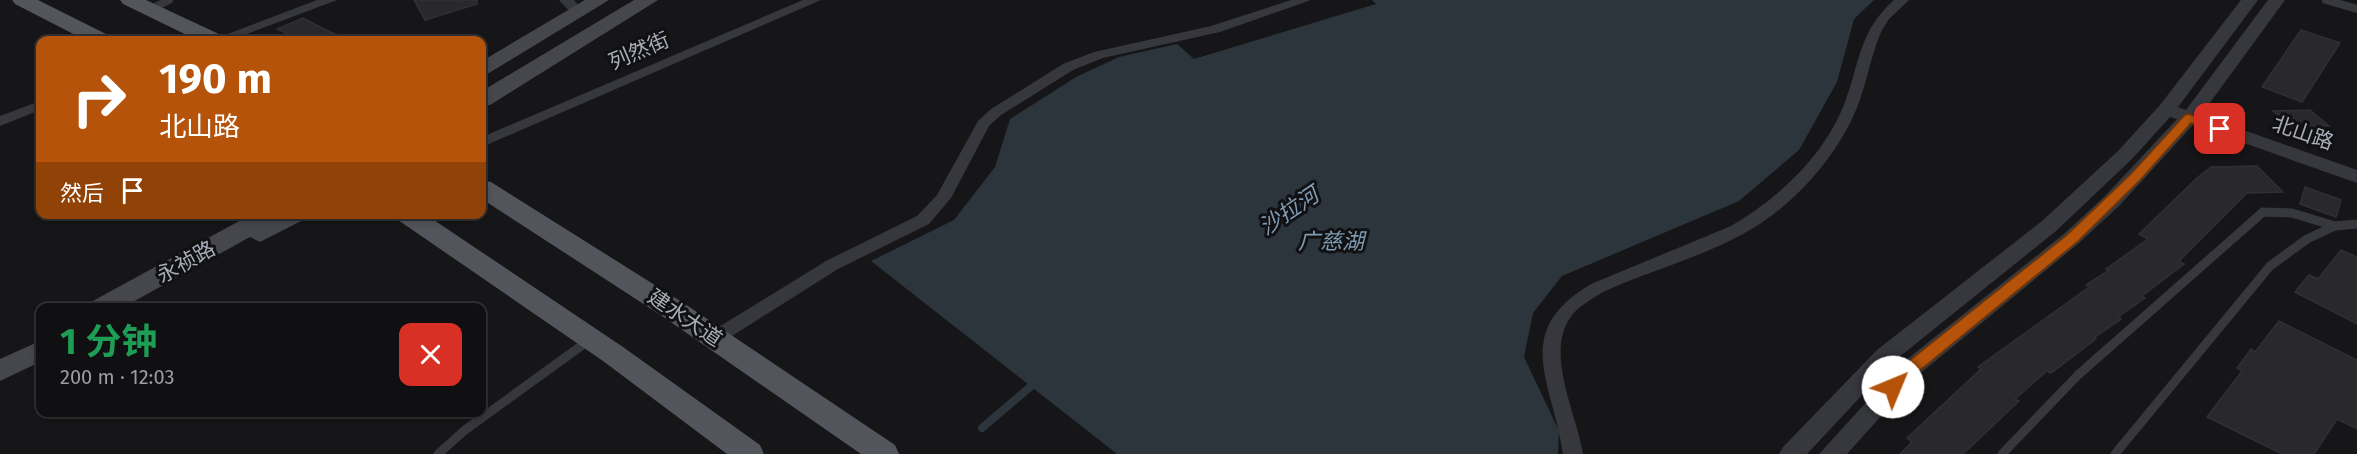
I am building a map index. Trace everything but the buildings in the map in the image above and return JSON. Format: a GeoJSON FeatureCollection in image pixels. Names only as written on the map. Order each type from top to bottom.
{"type":"FeatureCollection","features":[{"type":"Feature","properties":{"kind":"main road"},"geometry":{"type":"LineString","coordinates":[[22,0],[92,36]]}},
{"type":"Feature","properties":{"kind":"main road"},"geometry":{"type":"LineString","coordinates":[[130,0],[204,36]]}},
{"type":"Feature","properties":{"kind":"main road"},"geometry":{"type":"LineString","coordinates":[[486,66],[572,6],[599,0]]}},
{"type":"Feature","properties":{"kind":"main road"},"geometry":{"type":"LineString","coordinates":[[486,98],[648,0]]}},
{"type":"Feature","properties":{"kind":"main road","name":"建水大道"},"geometry":{"type":"LineString","coordinates":[[486,191],[716,338],[884,454]]}},
{"type":"Feature","properties":{"kind":"main road","name":"永祯路"},"geometry":{"type":"LineString","coordinates":[[109,303],[263,219]]}},
{"type":"Feature","properties":{"kind":"main road","name":"永祯路"},"geometry":{"type":"LineString","coordinates":[[135,303],[286,219]]}},
{"type":"Feature","properties":{"kind":"main road"},"geometry":{"type":"LineString","coordinates":[[414,219],[591,339],[749,454]]}},
{"type":"Feature","properties":{"kind":"main road"},"geometry":{"type":"LineString","coordinates":[[0,357],[36,339]]}},
{"type":"Feature","properties":{"kind":"main road"},"geometry":{"type":"LineString","coordinates":[[0,371],[36,353]]}},
{"type":"Feature","properties":{"kind":"street"},"geometry":{"type":"LineString","coordinates":[[230,36],[330,0]]}},
{"type":"Feature","properties":{"kind":"street","name":"列然街"},"geometry":{"type":"LineString","coordinates":[[486,140],[814,0]]}},
{"type":"Feature","properties":{"kind":"street"},"geometry":{"type":"LineString","coordinates":[[716,338],[832,265],[923,220],[943,198],[983,124],[996,112],[1068,67],[1099,55],[1215,29],[1304,0]]}},
{"type":"Feature","properties":{"kind":"street"},"geometry":{"type":"LineString","coordinates":[[1573,454],[1566,419],[1553,376],[1553,342],[1564,312],[1578,299],[1610,282],[1697,249],[1756,219],[1803,177],[1821,158],[1845,119],[1868,45],[1880,22],[1902,0]]}},
{"type":"Feature","properties":{"kind":"street"},"geometry":{"type":"LineString","coordinates":[[1792,454],[1885,356],[2049,226],[2125,155],[2167,109],[2250,0]]}},
{"type":"Feature","properties":{"kind":"street"},"geometry":{"type":"LineString","coordinates":[[1832,454],[1909,370],[2072,238],[2133,179],[2189,118],[2277,0]]}},
{"type":"Feature","properties":{"kind":"street"},"geometry":{"type":"LineString","coordinates":[[0,121],[36,107]]}},
{"type":"Feature","properties":{"kind":"street","name":"北山路"},"geometry":{"type":"LineString","coordinates":[[2167,109],[2357,177]]}},
{"type":"Feature","properties":{"kind":"lane"},"geometry":{"type":"LineString","coordinates":[[149,10],[169,0]]}},
{"type":"Feature","properties":{"kind":"lane"},"geometry":{"type":"LineString","coordinates":[[2326,0],[2357,9]]}},
{"type":"Feature","properties":{"kind":"lane"},"geometry":{"type":"LineString","coordinates":[[2002,454],[2078,375],[2263,212],[2292,213],[2335,226]]}},
{"type":"Feature","properties":{"kind":"lane"},"geometry":{"type":"LineString","coordinates":[[2115,454],[2270,266],[2307,239],[2335,226],[2357,224]]}},
{"type":"Feature","properties":{"kind":"lane"},"geometry":{"type":"LineString","coordinates":[[486,415],[591,339]]}},
{"type":"Feature","properties":{"kind":"lane"},"geometry":{"type":"LineString","coordinates":[[438,454],[483,417]]}},
{"type":"Feature","properties":{"kind":"water","name":"广慈湖"},"geometry":{"type":"Polygon","coordinates":[[[1372,0],[1874,0],[1854,19],[1837,82],[1799,150],[1739,201],[1562,276],[1533,313],[1524,357],[1559,431],[1558,454],[1117,454],[871,261],[954,220],[995,167],[1010,119],[1076,77],[1119,57],[1177,44],[1194,59],[1376,4],[1372,0]]]}},
{"type":"Feature","properties":{"kind":"waterway","name":"沙拉河"},"geometry":{"type":"LineString","coordinates":[[982,428],[1037,381]]}},
{"type":"Feature","properties":{"kind":"route"},"geometry":{"type":"LineString","coordinates":[[1893,387],[1909,370],[2072,238],[2136,177],[2189,118],[2220,129]]}}]}
